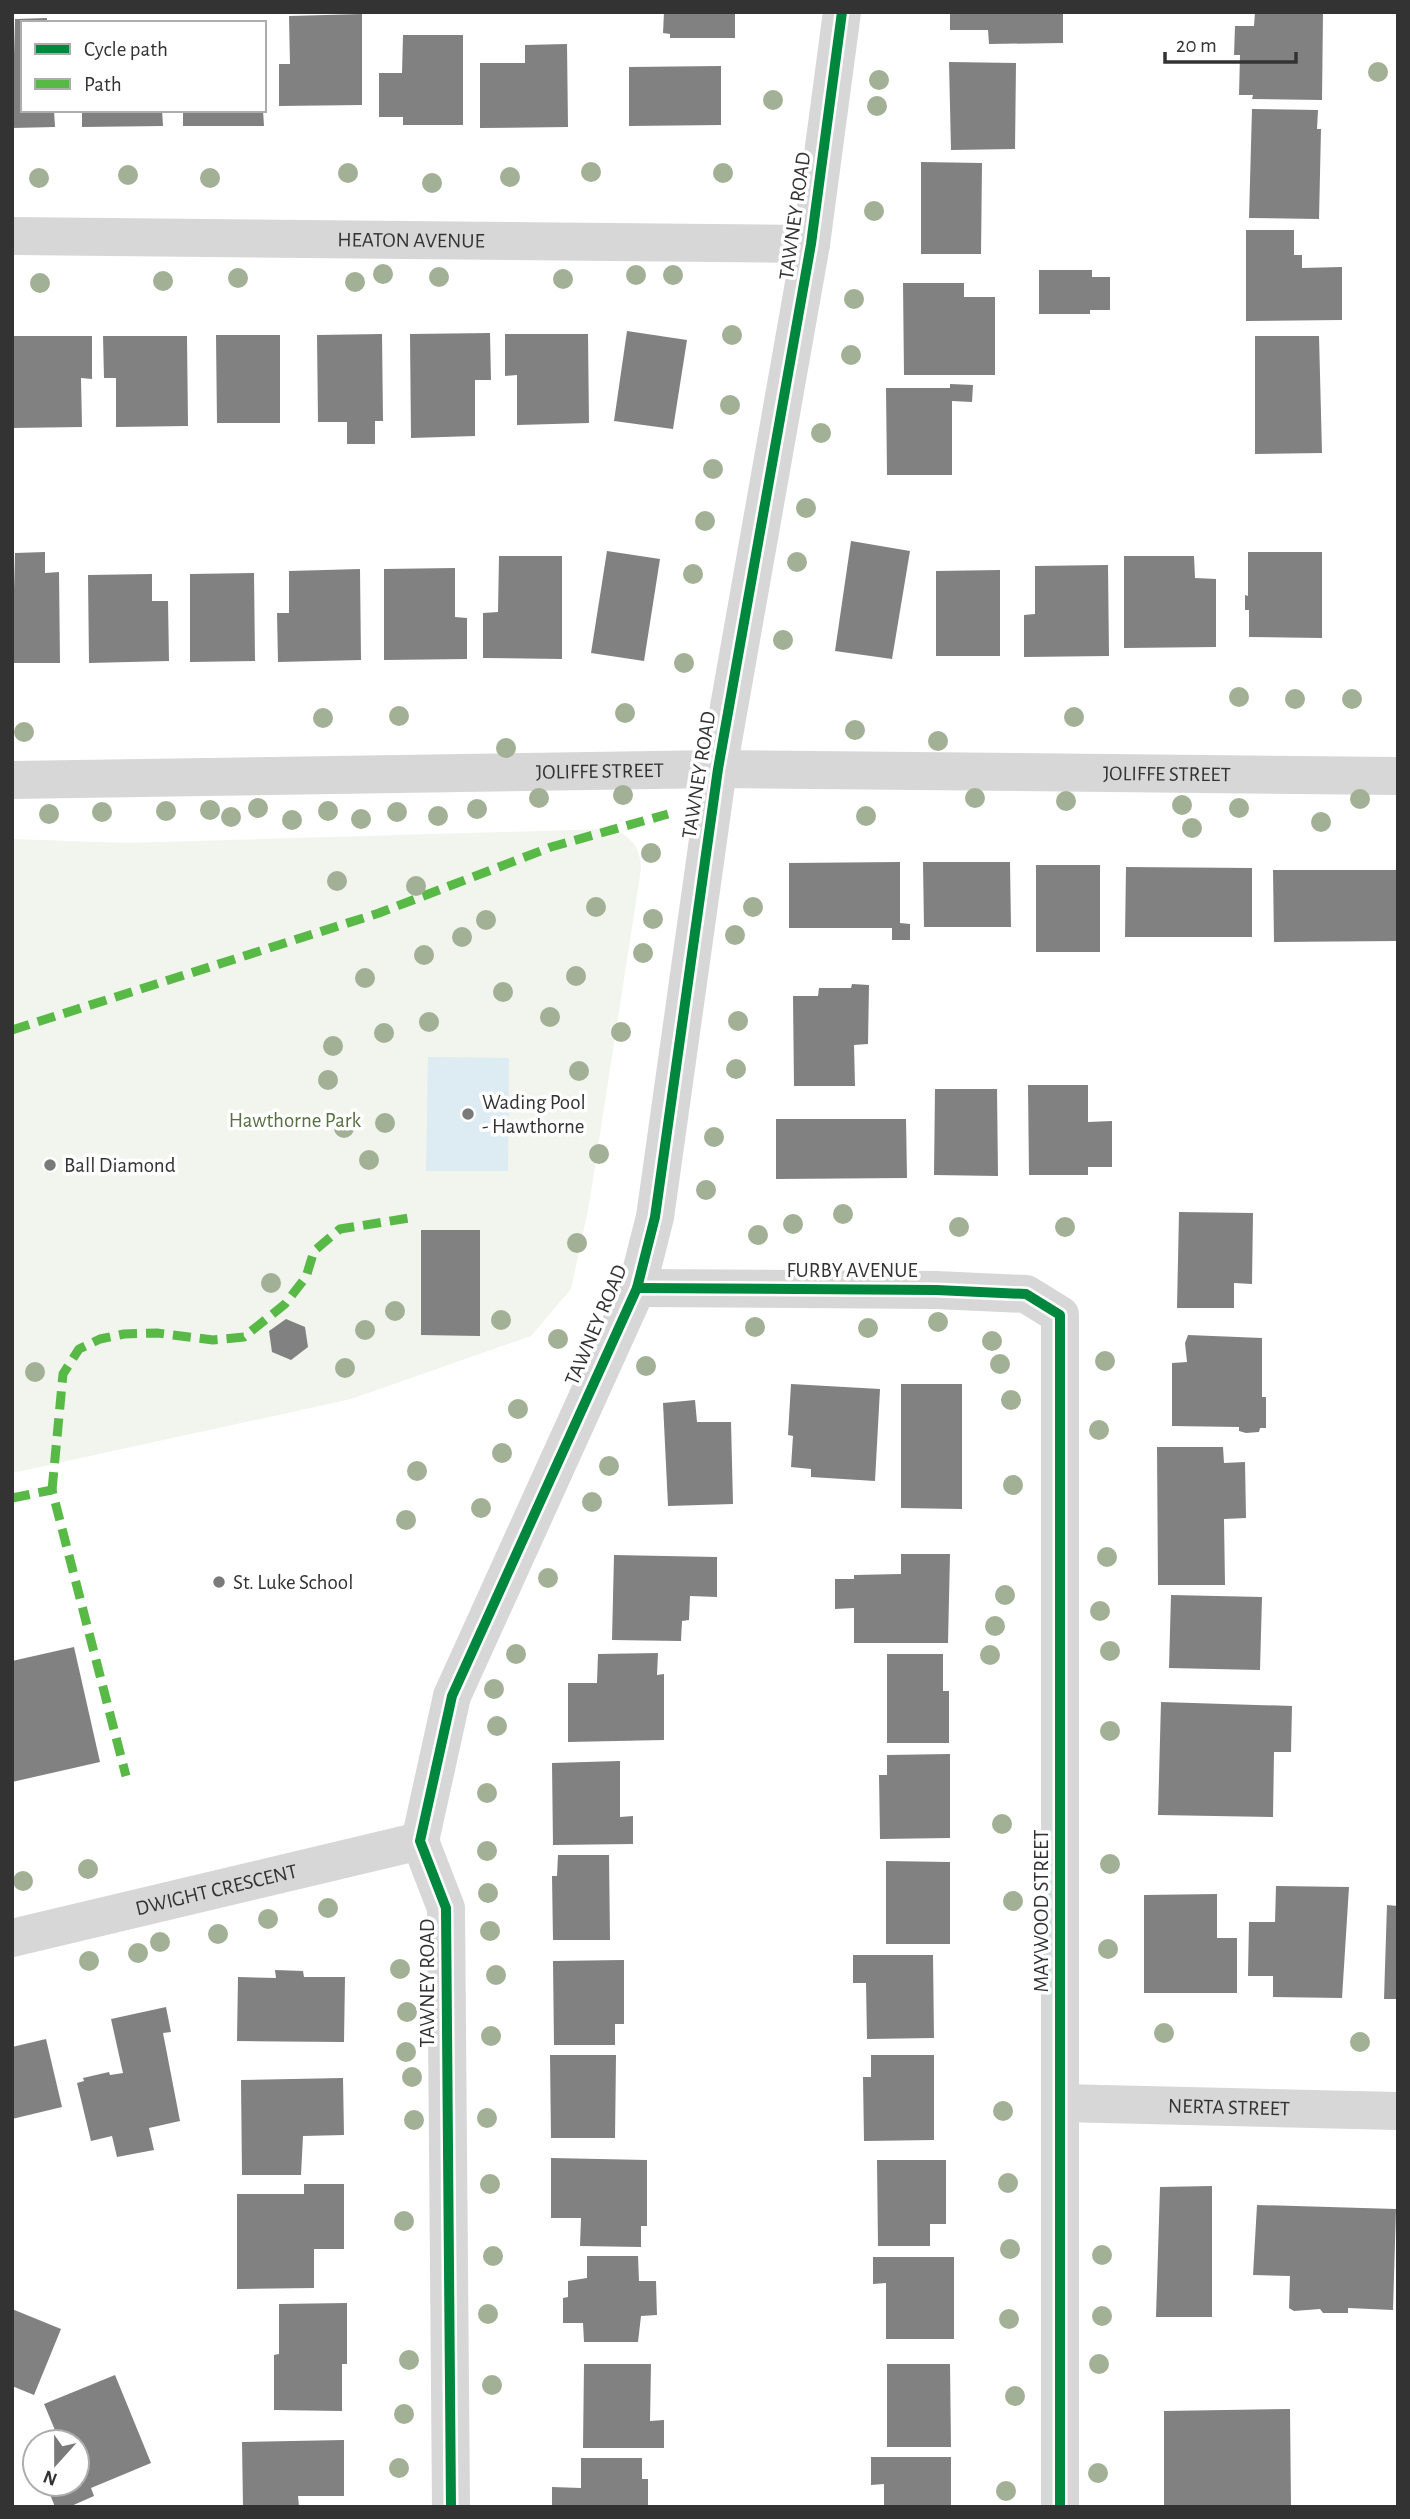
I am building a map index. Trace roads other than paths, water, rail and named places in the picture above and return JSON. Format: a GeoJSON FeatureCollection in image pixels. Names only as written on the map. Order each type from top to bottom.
{"type":"FeatureCollection","features":[{"type":"Feature","properties":{"kind":"street","name":"TAWNEY ROAD"},"geometry":{"type":"LineString","coordinates":[[451,2507],[446,1908],[420,1841],[452,1696],[637,1288],[655,1217],[718,769],[811,244],[842,12]]}},
{"type":"Feature","properties":{"kind":"street","name":"HEATON AVENUE"},"geometry":{"type":"LineString","coordinates":[[12,236],[811,244]]}},
{"type":"Feature","properties":{"kind":"street","name":"JOLIFFE STREET"},"geometry":{"type":"LineString","coordinates":[[12,780],[718,769],[1398,776]]}},
{"type":"Feature","properties":{"kind":"street","name":"FURBY AVENUE"},"geometry":{"type":"LineString","coordinates":[[637,1288],[936,1290],[1026,1294],[1060,1315]]}},
{"type":"Feature","properties":{"kind":"street","name":"MAYWOOD STREET"},"geometry":{"type":"LineString","coordinates":[[1060,1315],[1060,2507]]}},
{"type":"Feature","properties":{"kind":"street","name":"DWIGHT CRESCENT"},"geometry":{"type":"LineString","coordinates":[[12,1938],[420,1841]]}},
{"type":"Feature","properties":{"kind":"street","name":"NERTA STREET"},"geometry":{"type":"LineString","coordinates":[[1061,2103],[1398,2111]]}},
{"type":"Feature","properties":{"kind":"place","name":"Wading Pool - Hawthorne"},"geometry":{"type":"Point","coordinates":[468,1114]}},
{"type":"Feature","properties":{"kind":"place","name":"Ball Diamond"},"geometry":{"type":"Point","coordinates":[50,1165]}},
{"type":"Feature","properties":{"kind":"place","name":"St. Luke School"},"geometry":{"type":"Point","coordinates":[219,1582]}},
{"type":"Feature","properties":{"kind":"park label","name":"Hawthorne Park"},"geometry":{"type":"Point","coordinates":[295,1120]}}]}
